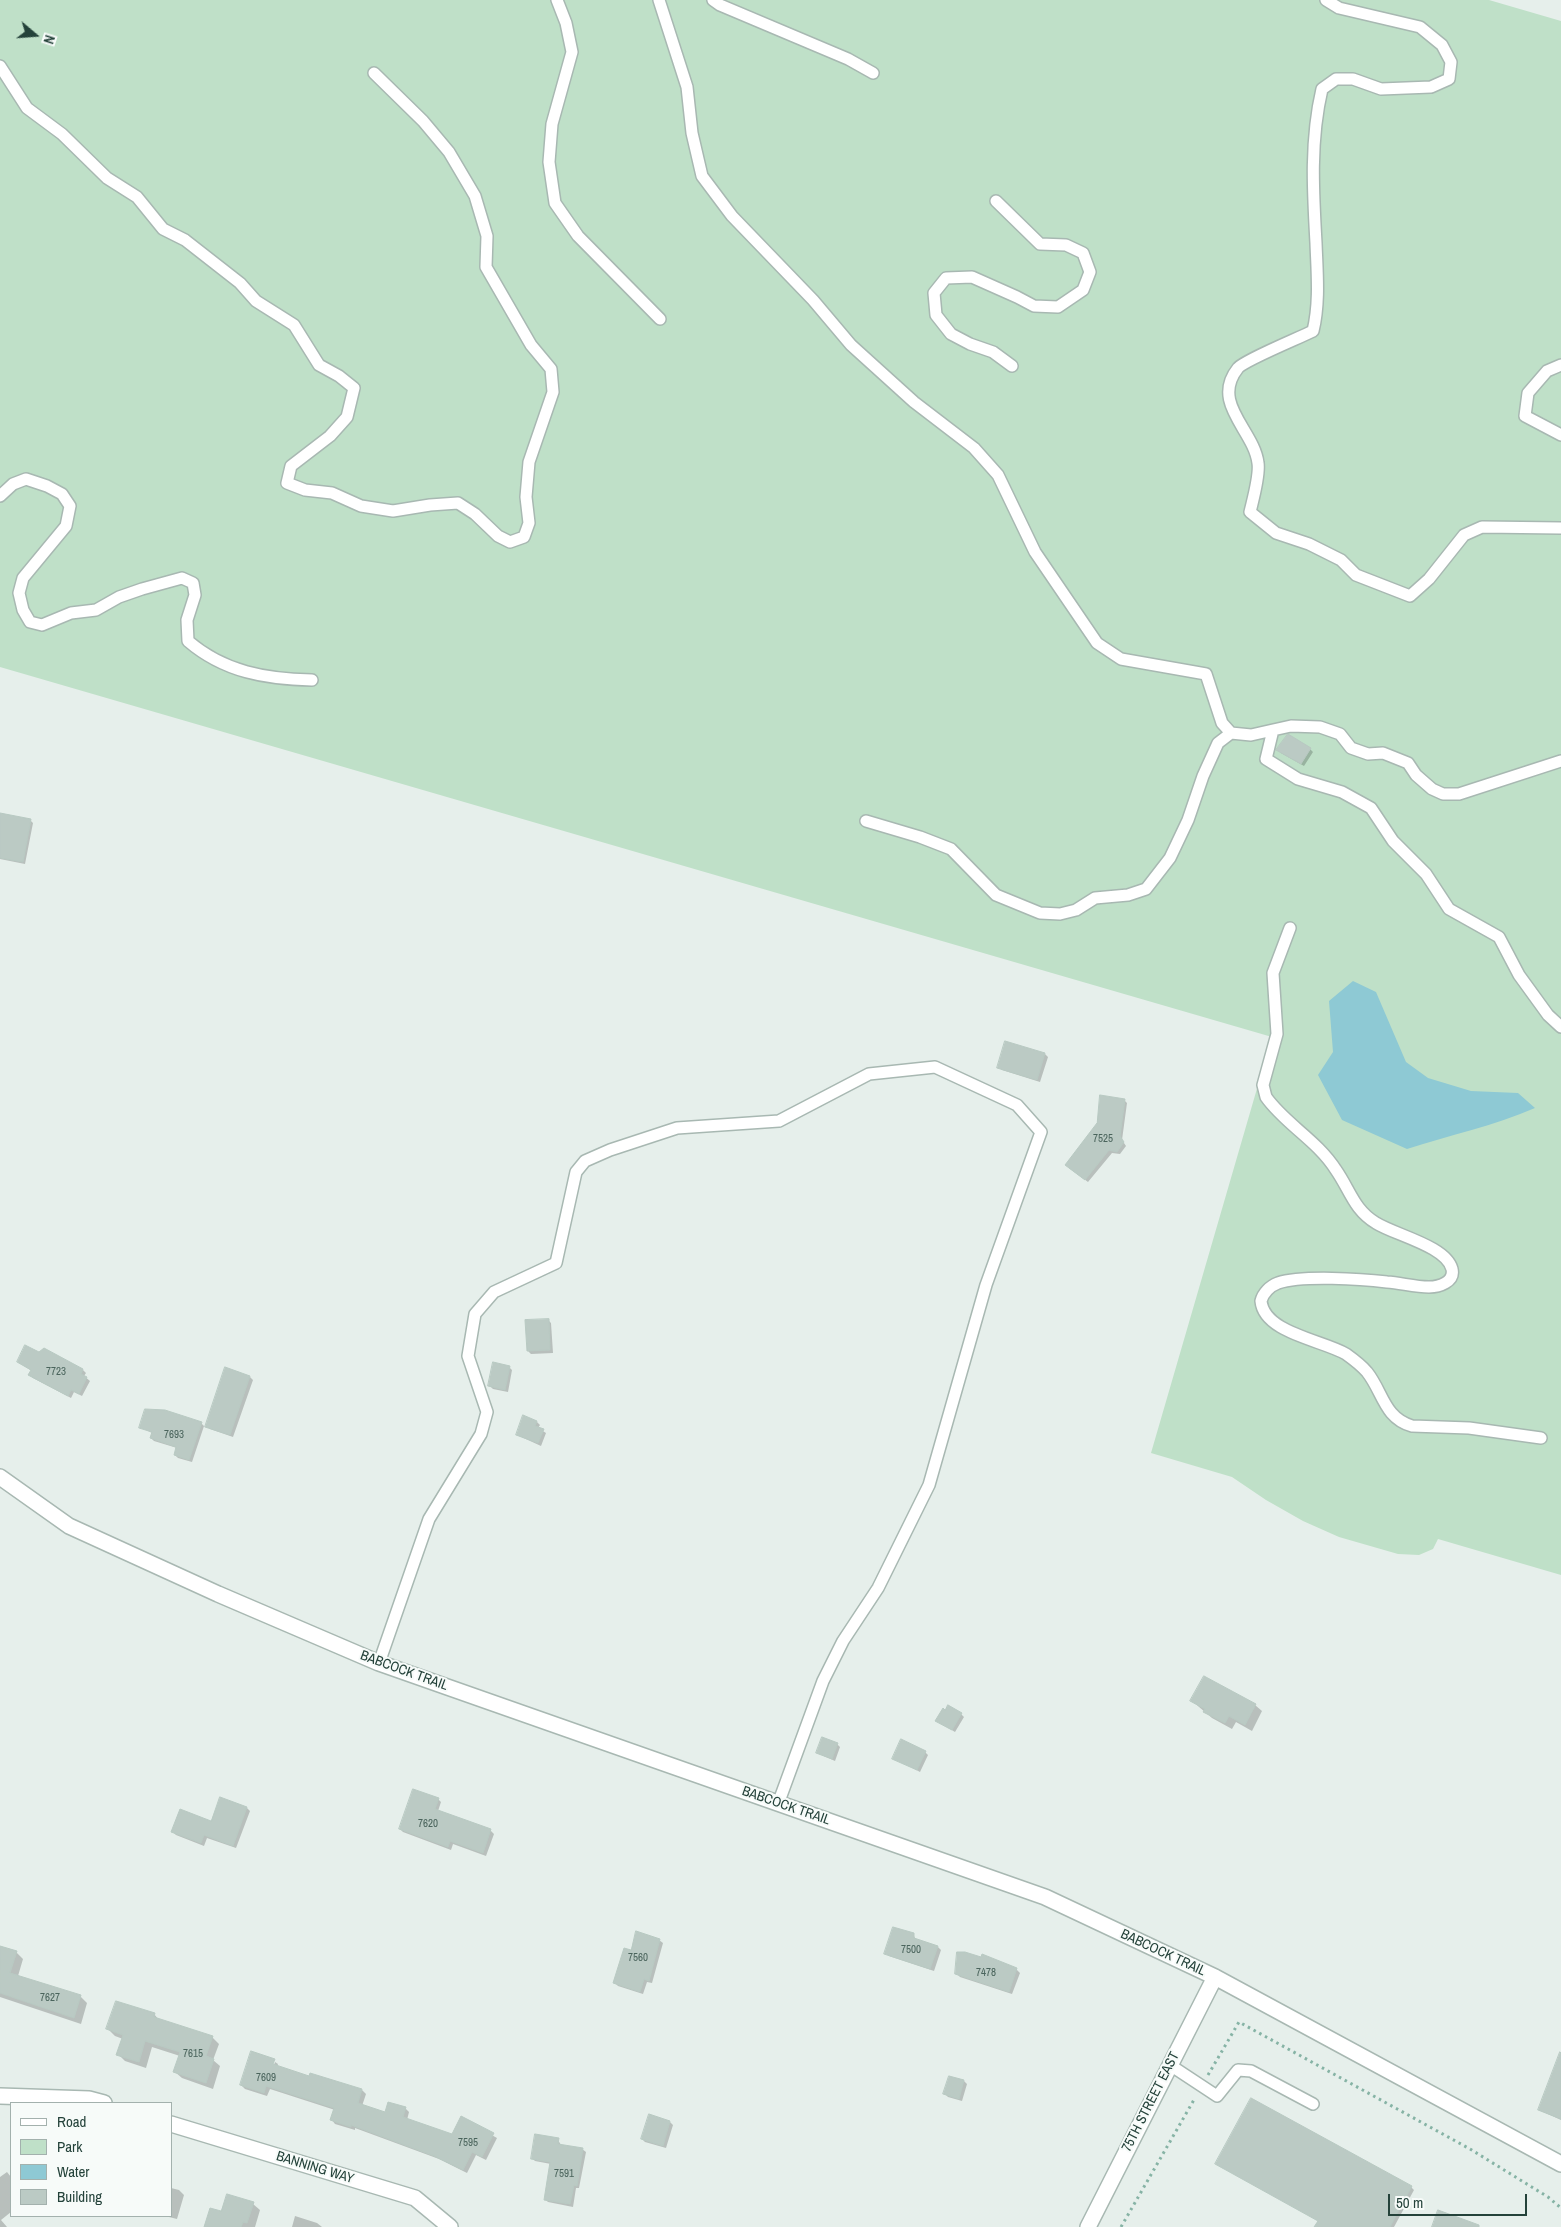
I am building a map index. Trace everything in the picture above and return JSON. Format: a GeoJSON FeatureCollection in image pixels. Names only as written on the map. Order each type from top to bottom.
{"type":"FeatureCollection","features":[{"type":"Feature","properties":{"kind":"street","name":"BABCOCK TRAIL"},"geometry":{"type":"LineString","coordinates":[[0,1477],[69,1526],[218,1594],[378,1663],[1045,1897],[1215,1977],[1561,2164]]}},
{"type":"Feature","properties":{"kind":"street","name":"75TH STREET EAST"},"geometry":{"type":"LineString","coordinates":[[1088,2227],[1215,1977]]}},
{"type":"Feature","properties":{"kind":"street"},"geometry":{"type":"LineString","coordinates":[[0,2096],[89,2099],[100,2102]]}},
{"type":"Feature","properties":{"kind":"street","name":"BANNING WAY"},"geometry":{"type":"LineString","coordinates":[[172,2124],[415,2198],[450,2227]]}},
{"type":"Feature","properties":{"kind":"lane"},"geometry":{"type":"LineString","coordinates":[[558,0],[566,23],[572,52],[552,124],[549,162],[555,203],[578,236],[660,319]]}},
{"type":"Feature","properties":{"kind":"lane"},"geometry":{"type":"LineString","coordinates":[[659,0],[687,87],[692,133],[702,176],[732,216],[813,300],[851,345],[914,402],[974,448],[998,475],[1035,552],[1096,642],[1121,659],[1206,674],[1222,723],[1231,733],[1251,735],[1291,726],[1320,727],[1340,734],[1351,748],[1368,754],[1383,753],[1408,763],[1416,775],[1432,789],[1442,794],[1459,794],[1561,761]]}},
{"type":"Feature","properties":{"kind":"lane"},"geometry":{"type":"LineString","coordinates":[[713,0],[720,5],[848,59],[873,73]]}},
{"type":"Feature","properties":{"kind":"lane"},"geometry":{"type":"LineString","coordinates":[[1326,0],[1340,8],[1420,27],[1442,45],[1451,62],[1449,79],[1431,87],[1381,89],[1353,79],[1336,79],[1322,90],[1317,110],[1313,150],[1318,289],[1317,314],[1313,331],[1238,367],[1229,385],[1231,408],[1251,440],[1259,464],[1250,512],[1276,533],[1309,544],[1341,560],[1356,575],[1410,596],[1429,579],[1464,534],[1482,527],[1561,528]]}},
{"type":"Feature","properties":{"kind":"lane"},"geometry":{"type":"LineString","coordinates":[[0,66],[27,108],[62,134],[107,178],[137,197],[163,229],[185,240],[240,283],[256,301],[294,325],[319,365],[339,376],[354,388],[347,417],[330,436],[291,466],[287,483],[305,490],[332,493],[362,506],[393,511],[458,503],[475,514],[498,536],[510,542],[524,537],[530,523],[526,497],[529,462],[553,392],[551,369],[531,345],[486,267],[487,236],[475,196],[449,152],[423,120],[374,73]]}},
{"type":"Feature","properties":{"kind":"lane"},"geometry":{"type":"LineString","coordinates":[[996,201],[1040,244],[1066,246],[1083,253],[1090,272],[1083,290],[1058,307],[1034,306],[972,277],[946,278],[934,293],[936,314],[951,334],[970,344],[994,352],[1012,366]]}},
{"type":"Feature","properties":{"kind":"lane"},"geometry":{"type":"LineString","coordinates":[[1561,365],[1547,371],[1528,393],[1524,416],[1561,435]]}},
{"type":"Feature","properties":{"kind":"lane"},"geometry":{"type":"LineString","coordinates":[[0,496],[13,484],[26,479],[47,486],[62,494],[70,506],[66,526],[23,578],[19,593],[23,610],[30,622],[42,625],[71,612],[96,610],[142,588],[182,578],[193,583],[196,594],[187,620],[188,641],[201,652],[238,671],[264,677],[312,680]]}},
{"type":"Feature","properties":{"kind":"lane"},"geometry":{"type":"LineString","coordinates":[[1273,730],[1266,759],[1298,779],[1342,792],[1371,808],[1393,841],[1426,874],[1449,909],[1499,937],[1519,976],[1548,1015],[1561,1027]]}},
{"type":"Feature","properties":{"kind":"lane"},"geometry":{"type":"LineString","coordinates":[[866,821],[920,837],[951,849],[996,895],[1040,913],[1060,914],[1076,910],[1094,898],[1128,895],[1146,889],[1170,858],[1188,820],[1203,776],[1218,743],[1231,733]]}},
{"type":"Feature","properties":{"kind":"lane"},"geometry":{"type":"LineString","coordinates":[[1290,928],[1273,973],[1277,1034],[1262,1085],[1266,1097],[1321,1149],[1337,1171],[1360,1212],[1383,1227],[1437,1252],[1448,1261],[1452,1276],[1445,1283],[1429,1287],[1354,1279],[1285,1281],[1273,1285],[1266,1291],[1261,1301],[1264,1310],[1269,1319],[1278,1326],[1334,1348],[1360,1364],[1370,1377],[1389,1411],[1403,1423],[1412,1426],[1480,1429],[1541,1438]]}},
{"type":"Feature","properties":{"kind":"lane"},"geometry":{"type":"LineString","coordinates":[[378,1663],[429,1519],[481,1434],[487,1412],[468,1356],[475,1314],[494,1292],[556,1263],[576,1172],[585,1161],[610,1150],[677,1128],[780,1121],[869,1074],[935,1067],[1017,1105],[1041,1132],[986,1285],[929,1485],[878,1588],[843,1641],[823,1681],[778,1804]]}},
{"type":"Feature","properties":{"kind":"lane"},"geometry":{"type":"LineString","coordinates":[[1170,2065],[1217,2096],[1238,2070],[1251,2071],[1313,2104]]}},
{"type":"Feature","properties":{"kind":"green space"},"geometry":{"type":"Polygon","coordinates":[[[0,0],[1489,0],[1561,21],[1561,1575],[1438,1539],[1433,1549],[1419,1555],[1398,1554],[1339,1537],[1303,1521],[1266,1500],[1232,1477],[1151,1453],[1272,1037],[0,667],[0,0]]]}},
{"type":"Feature","properties":{"kind":"water"},"geometry":{"type":"Polygon","coordinates":[[[1353,981],[1376,992],[1406,1062],[1428,1078],[1471,1091],[1518,1093],[1535,1108],[1488,1125],[1407,1149],[1342,1120],[1318,1075],[1333,1052],[1329,1001],[1353,981]]]}},
{"type":"Feature","properties":{"kind":"building"},"geometry":{"type":"Polygon","coordinates":[[[1288,734],[1311,748],[1301,764],[1276,750],[1288,734]]]}},
{"type":"Feature","properties":{"kind":"building"},"geometry":{"type":"Polygon","coordinates":[[[0,813],[31,819],[23,862],[0,858],[0,813]]]}},
{"type":"Feature","properties":{"kind":"building"},"geometry":{"type":"Polygon","coordinates":[[[1005,1041],[1045,1053],[1037,1080],[997,1068],[1005,1041]]]}},
{"type":"Feature","properties":{"kind":"building"},"geometry":{"type":"Polygon","coordinates":[[[1100,1095],[1125,1099],[1120,1136],[1124,1142],[1117,1152],[1109,1150],[1085,1180],[1065,1165],[1097,1123],[1100,1095]]]}},
{"type":"Feature","properties":{"kind":"building"},"geometry":{"type":"Polygon","coordinates":[[[549,1319],[550,1350],[527,1351],[525,1320],[549,1319]]]}},
{"type":"Feature","properties":{"kind":"building"},"geometry":{"type":"Polygon","coordinates":[[[25,1345],[39,1352],[44,1348],[83,1369],[81,1374],[87,1377],[79,1394],[71,1390],[68,1396],[28,1375],[31,1370],[17,1362],[25,1345]]]}},
{"type":"Feature","properties":{"kind":"building"},"geometry":{"type":"Polygon","coordinates":[[[493,1362],[510,1366],[505,1390],[488,1386],[493,1362]]]}},
{"type":"Feature","properties":{"kind":"building"},"geometry":{"type":"Polygon","coordinates":[[[225,1367],[250,1376],[230,1435],[205,1427],[225,1367]]]}},
{"type":"Feature","properties":{"kind":"building"},"geometry":{"type":"Polygon","coordinates":[[[145,1409],[165,1410],[202,1422],[189,1460],[174,1455],[176,1447],[150,1438],[152,1432],[139,1428],[145,1409]]]}},
{"type":"Feature","properties":{"kind":"building"},"geometry":{"type":"Polygon","coordinates":[[[523,1415],[537,1421],[535,1426],[544,1429],[538,1443],[516,1435],[523,1415]]]}},
{"type":"Feature","properties":{"kind":"building"},"geometry":{"type":"Polygon","coordinates":[[[1204,1676],[1256,1704],[1245,1725],[1229,1716],[1225,1723],[1203,1712],[1205,1709],[1190,1701],[1204,1676]]]}},
{"type":"Feature","properties":{"kind":"building"},"geometry":{"type":"Polygon","coordinates":[[[948,1705],[962,1713],[952,1730],[935,1721],[943,1708],[945,1710],[948,1705]]]}},
{"type":"Feature","properties":{"kind":"building"},"geometry":{"type":"Polygon","coordinates":[[[822,1737],[838,1743],[832,1759],[816,1753],[822,1737]]]}},
{"type":"Feature","properties":{"kind":"building"},"geometry":{"type":"Polygon","coordinates":[[[901,1739],[926,1751],[917,1770],[892,1759],[901,1739]]]}},
{"type":"Feature","properties":{"kind":"building"},"geometry":{"type":"Polygon","coordinates":[[[413,1789],[439,1798],[435,1809],[491,1829],[483,1853],[450,1841],[448,1847],[399,1829],[413,1789]]]}},
{"type":"Feature","properties":{"kind":"building"},"geometry":{"type":"Polygon","coordinates":[[[220,1797],[247,1807],[233,1846],[204,1835],[201,1843],[171,1832],[180,1809],[211,1821],[220,1797]]]}},
{"type":"Feature","properties":{"kind":"building"},"geometry":{"type":"Polygon","coordinates":[[[893,1927],[914,1933],[914,1938],[938,1946],[930,1969],[884,1954],[893,1927]]]}},
{"type":"Feature","properties":{"kind":"building"},"geometry":{"type":"Polygon","coordinates":[[[636,1931],[660,1939],[649,1981],[644,1979],[640,1992],[613,1983],[624,1948],[631,1950],[636,1931]]]}},
{"type":"Feature","properties":{"kind":"building"},"geometry":{"type":"Polygon","coordinates":[[[0,1946],[17,1951],[10,1973],[81,1995],[74,2018],[0,1993],[0,1946]]]}},
{"type":"Feature","properties":{"kind":"building"},"geometry":{"type":"Polygon","coordinates":[[[957,1952],[965,1952],[981,1957],[982,1954],[1017,1968],[1009,1992],[955,1974],[957,1952]]]}},
{"type":"Feature","properties":{"kind":"building"},"geometry":{"type":"Polygon","coordinates":[[[116,2001],[155,2013],[154,2017],[213,2036],[206,2056],[214,2059],[206,2083],[173,2072],[180,2052],[145,2041],[139,2062],[116,2055],[123,2035],[106,2029],[116,2001]]]}},
{"type":"Feature","properties":{"kind":"building"},"geometry":{"type":"Polygon","coordinates":[[[251,2051],[275,2059],[273,2064],[309,2076],[310,2073],[362,2089],[358,2103],[385,2112],[388,2102],[406,2107],[403,2117],[452,2134],[461,2116],[494,2133],[482,2157],[472,2152],[463,2170],[434,2156],[351,2125],[351,2127],[330,2120],[334,2108],[266,2086],[264,2093],[240,2085],[251,2051]]]}},
{"type":"Feature","properties":{"kind":"building"},"geometry":{"type":"Polygon","coordinates":[[[1561,2053],[1561,2119],[1538,2110],[1561,2053]]]}},
{"type":"Feature","properties":{"kind":"building"},"geometry":{"type":"Polygon","coordinates":[[[949,2076],[964,2080],[959,2099],[943,2094],[949,2076]]]}},
{"type":"Feature","properties":{"kind":"building"},"geometry":{"type":"Polygon","coordinates":[[[1251,2098],[1412,2186],[1390,2227],[1314,2227],[1318,2221],[1215,2164],[1251,2098]]]}},
{"type":"Feature","properties":{"kind":"building"},"geometry":{"type":"Polygon","coordinates":[[[649,2114],[670,2121],[663,2146],[641,2139],[649,2114]]]}},
{"type":"Feature","properties":{"kind":"building"},"geometry":{"type":"Polygon","coordinates":[[[535,2134],[559,2138],[558,2144],[583,2148],[577,2186],[574,2185],[570,2204],[544,2200],[550,2162],[531,2159],[535,2134]]]}},
{"type":"Feature","properties":{"kind":"building"},"geometry":{"type":"Polygon","coordinates":[[[227,2194],[254,2202],[247,2223],[243,2222],[241,2227],[204,2227],[210,2208],[221,2211],[227,2194]]]}},
{"type":"Feature","properties":{"kind":"building"},"geometry":{"type":"Polygon","coordinates":[[[1438,2210],[1479,2225],[1479,2227],[1432,2227],[1438,2210]]]}}]}
